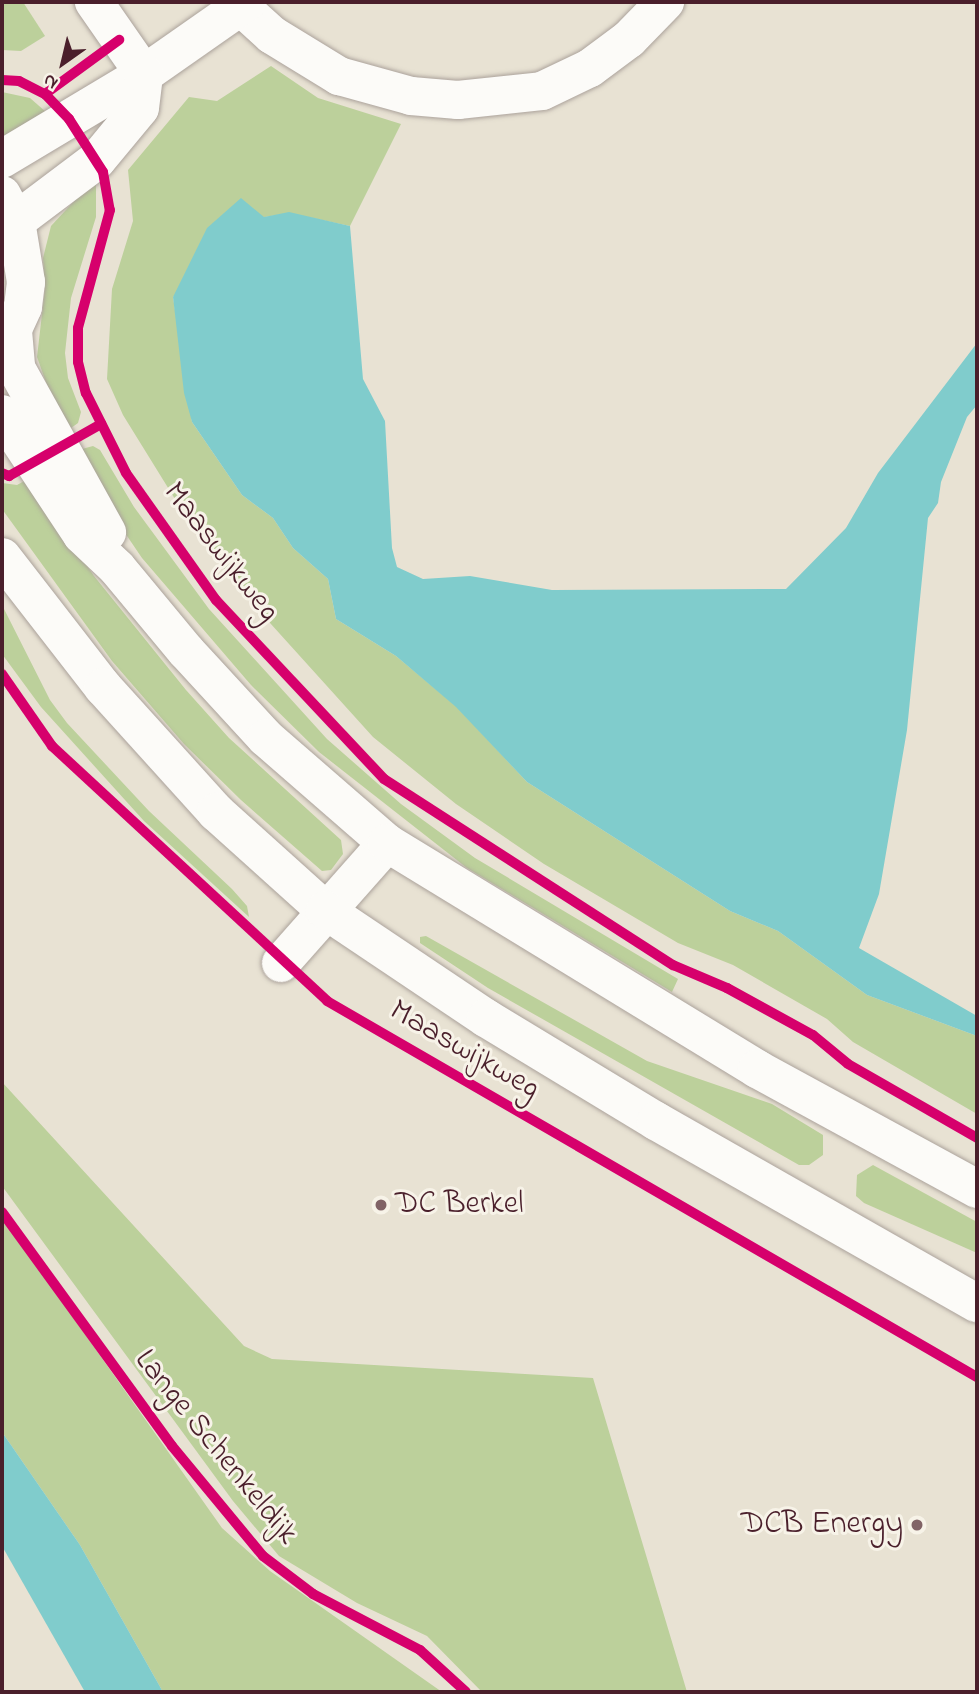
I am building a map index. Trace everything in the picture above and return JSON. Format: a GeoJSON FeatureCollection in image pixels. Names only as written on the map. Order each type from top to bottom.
{"type":"FeatureCollection","features":[{"type":"Feature","properties":{"kind":"street"},"geometry":{"type":"LineString","coordinates":[[94,2],[145,74],[140,108],[122,134],[97,160],[9,208],[26,282],[23,307],[8,342],[16,368],[58,449],[104,522],[117,568]]}},
{"type":"Feature","properties":{"kind":"street"},"geometry":{"type":"LineString","coordinates":[[2,159],[145,74],[244,4],[272,35],[339,76],[411,96],[458,100],[542,91],[590,68],[629,39],[665,2]]}},
{"type":"Feature","properties":{"kind":"street"},"geometry":{"type":"LineString","coordinates":[[2,414],[82,535],[117,568],[265,738],[387,843],[757,1069],[977,1189]]}},
{"type":"Feature","properties":{"kind":"street","name":"Maaswijkweg"},"geometry":{"type":"LineString","coordinates":[[2,556],[103,687],[216,812],[325,910],[486,1018],[622,1100],[977,1303]]}},
{"type":"Feature","properties":{"kind":"street"},"geometry":{"type":"LineString","coordinates":[[281,963],[325,910],[387,843]]}},
{"type":"Feature","properties":{"kind":"green space"},"geometry":{"type":"Polygon","coordinates":[[[2,2],[23,2],[45,36],[21,51],[2,50],[2,2]]]}},
{"type":"Feature","properties":{"kind":"green space"},"geometry":{"type":"Polygon","coordinates":[[[271,66],[318,98],[401,124],[350,226],[289,213],[265,217],[173,297],[192,422],[242,495],[273,518],[293,548],[328,579],[336,619],[396,656],[457,707],[527,782],[730,911],[778,931],[867,995],[977,1036],[977,1114],[853,1042],[827,1019],[733,965],[678,943],[544,864],[456,804],[373,737],[243,593],[196,533],[123,415],[107,379],[112,289],[133,221],[128,170],[189,97],[217,101],[271,66]]]}},
{"type":"Feature","properties":{"kind":"green space"},"geometry":{"type":"Polygon","coordinates":[[[2,92],[30,98],[46,112],[2,139],[2,92]]]}},
{"type":"Feature","properties":{"kind":"green space"},"geometry":{"type":"Polygon","coordinates":[[[91,183],[96,184],[96,217],[71,298],[65,353],[68,378],[81,412],[78,423],[64,433],[37,357],[45,288],[43,258],[51,226],[91,183]]]}},
{"type":"Feature","properties":{"kind":"green space"},"geometry":{"type":"Polygon","coordinates":[[[93,446],[100,450],[134,507],[209,609],[327,739],[401,804],[475,858],[678,979],[672,992],[467,868],[319,752],[251,685],[142,558],[106,505],[82,449],[93,446]]]}},
{"type":"Feature","properties":{"kind":"green space"},"geometry":{"type":"Polygon","coordinates":[[[28,479],[94,576],[186,690],[229,738],[341,840],[343,854],[331,870],[322,871],[241,800],[184,744],[112,661],[2,509],[2,483],[17,485],[28,479]]]}},
{"type":"Feature","properties":{"kind":"green space"},"geometry":{"type":"Polygon","coordinates":[[[2,605],[50,700],[67,723],[149,811],[232,889],[247,906],[249,917],[144,821],[41,707],[2,654],[2,605]]]}},
{"type":"Feature","properties":{"kind":"green space"},"geometry":{"type":"Polygon","coordinates":[[[426,936],[647,1061],[772,1104],[823,1135],[823,1155],[809,1165],[799,1165],[488,988],[420,943],[420,937],[426,936]]]}},
{"type":"Feature","properties":{"kind":"green space"},"geometry":{"type":"Polygon","coordinates":[[[2,1082],[244,1346],[272,1359],[593,1378],[687,1692],[482,1692],[427,1636],[357,1603],[279,1556],[233,1501],[2,1186],[2,1082]]]}},
{"type":"Feature","properties":{"kind":"green space"},"geometry":{"type":"Polygon","coordinates":[[[873,1165],[977,1222],[977,1253],[864,1203],[856,1196],[857,1175],[873,1165]]]}},
{"type":"Feature","properties":{"kind":"green space"},"geometry":{"type":"Polygon","coordinates":[[[2,1217],[222,1528],[270,1571],[442,1692],[163,1692],[80,1545],[2,1432],[2,1217]]]}},
{"type":"Feature","properties":{"kind":"water"},"geometry":{"type":"Polygon","coordinates":[[[241,198],[264,217],[289,212],[350,226],[363,379],[385,421],[392,548],[397,567],[423,579],[470,576],[552,590],[786,589],[846,528],[878,473],[977,343],[977,405],[967,417],[941,482],[938,503],[928,518],[907,730],[879,894],[859,948],[977,1016],[977,1036],[867,995],[778,931],[730,911],[527,782],[456,707],[396,656],[336,619],[328,579],[293,548],[273,518],[242,495],[192,422],[184,393],[173,297],[207,228],[241,198]]]}},
{"type":"Feature","properties":{"kind":"water"},"geometry":{"type":"Polygon","coordinates":[[[2,1432],[80,1545],[163,1692],[85,1692],[2,1546],[2,1432]]]}},
{"type":"Feature","properties":{"kind":"cycle path"},"geometry":{"type":"LineString","coordinates":[[45,94],[119,40]]}},
{"type":"Feature","properties":{"kind":"cycle path"},"geometry":{"type":"LineString","coordinates":[[2,80],[19,81],[45,94],[69,119],[103,172],[110,210],[78,328],[78,362],[86,393],[126,473],[216,600],[384,779],[673,965],[727,988],[813,1035],[848,1064],[977,1138]]}},
{"type":"Feature","properties":{"kind":"cycle path"},"geometry":{"type":"LineString","coordinates":[[2,473],[9,476],[101,424]]}},
{"type":"Feature","properties":{"kind":"cycle path"},"geometry":{"type":"LineString","coordinates":[[2,674],[52,746],[327,1001],[977,1377]]}},
{"type":"Feature","properties":{"kind":"cycle path","name":"Lange Schenkeldijk"},"geometry":{"type":"LineString","coordinates":[[2,1212],[172,1446],[263,1556],[313,1594],[420,1650],[466,1692]]}},
{"type":"Feature","properties":{"kind":"place","name":"DC Berkel"},"geometry":{"type":"Point","coordinates":[381,1205]}},
{"type":"Feature","properties":{"kind":"place","name":"DCB Energy"},"geometry":{"type":"Point","coordinates":[917,1525]}}]}
